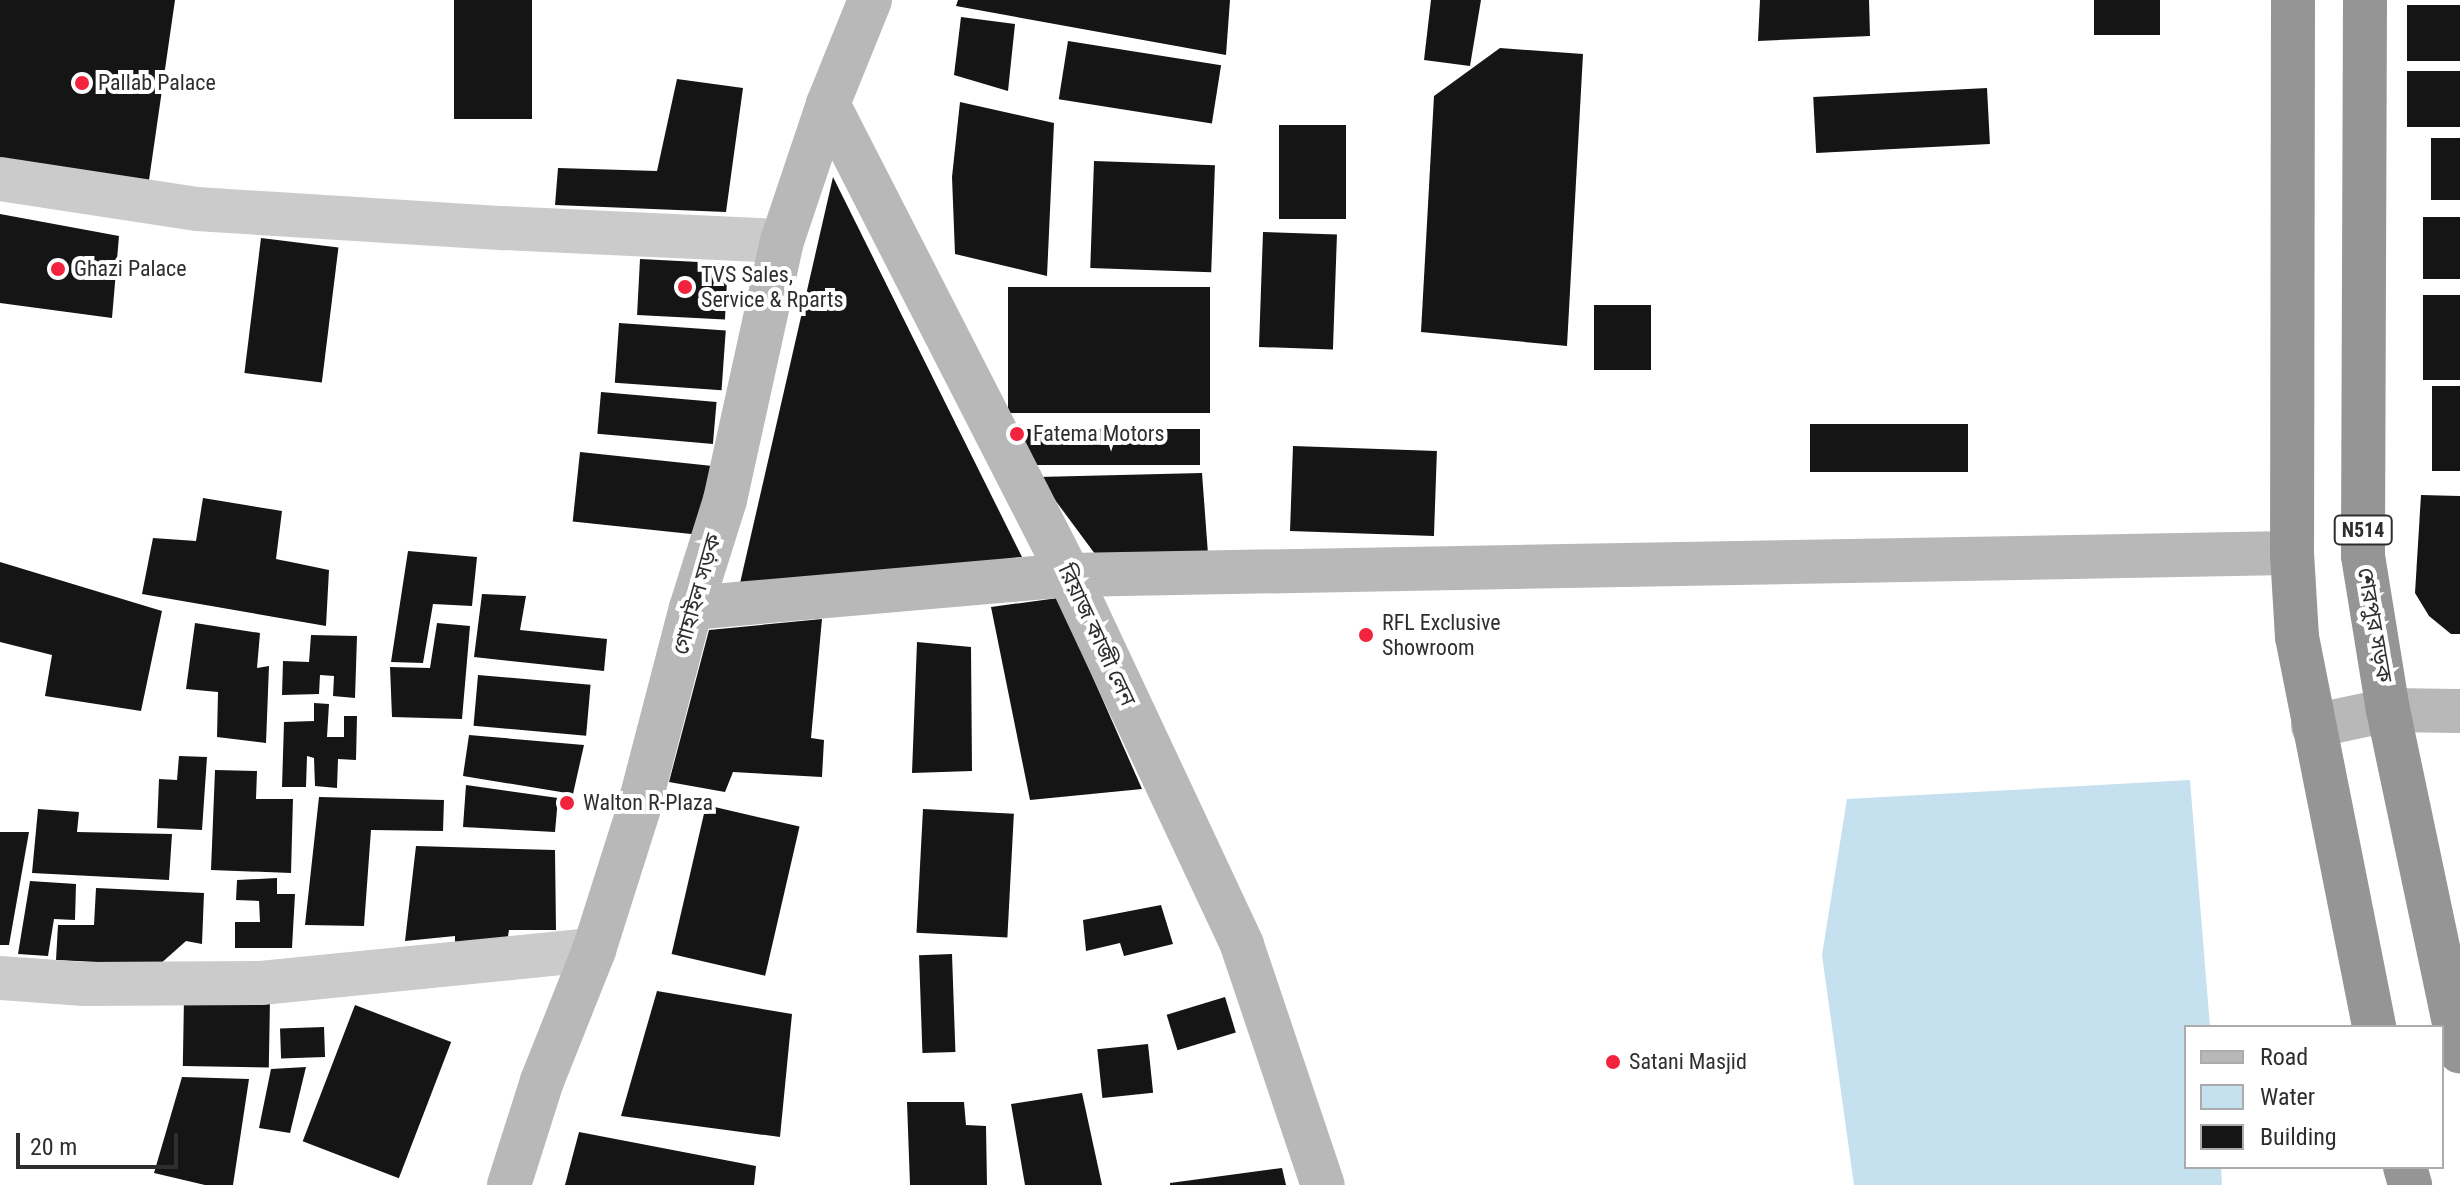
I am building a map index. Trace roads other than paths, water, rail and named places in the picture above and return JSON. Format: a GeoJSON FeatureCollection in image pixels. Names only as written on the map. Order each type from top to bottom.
{"type":"FeatureCollection","features":[{"type":"Feature","properties":{"kind":"highway"},"geometry":{"type":"LineString","coordinates":[[2293,0],[2292,553],[2297,637],[2374,1025]]}},
{"type":"Feature","properties":{"kind":"highway","name":"শেরপুর সড়ক"},"geometry":{"type":"LineString","coordinates":[[2365,0],[2363,556],[2388,710],[2460,1051]]}},
{"type":"Feature","properties":{"kind":"street","name":"গোহাইল সড়ক"},"geometry":{"type":"LineString","coordinates":[[509,1185],[542,1081],[594,950],[638,811],[691,608],[725,500],[782,241],[828,104],[870,0]]}},
{"type":"Feature","properties":{"kind":"street","name":"রিয়াজ কাজী লেন"},"geometry":{"type":"LineString","coordinates":[[828,104],[1069,575],[1242,945],[1323,1185]]}},
{"type":"Feature","properties":{"kind":"street"},"geometry":{"type":"LineString","coordinates":[[0,179],[197,209],[782,241]]}},
{"type":"Feature","properties":{"kind":"street"},"geometry":{"type":"LineString","coordinates":[[691,608],[1069,575],[2292,553]]}},
{"type":"Feature","properties":{"kind":"street"},"geometry":{"type":"LineString","coordinates":[[2313,726],[2388,710],[2460,711]]}},
{"type":"Feature","properties":{"kind":"street"},"geometry":{"type":"LineString","coordinates":[[0,978],[84,984],[261,983],[594,950]]}},
{"type":"Feature","properties":{"kind":"water"},"geometry":{"type":"Polygon","coordinates":[[[2190,780],[2210,1025],[2184,1025],[2184,1169],[2221,1169],[2222,1185],[1854,1185],[1822,955],[1847,799],[2190,780]]]}},
{"type":"Feature","properties":{"kind":"place","name":"Pallab Palace"},"geometry":{"type":"Point","coordinates":[82,83]}},
{"type":"Feature","properties":{"kind":"place","name":"Ghazi Palace"},"geometry":{"type":"Point","coordinates":[58,269]}},
{"type":"Feature","properties":{"kind":"place","name":"TVS Sales, Service & Rparts"},"geometry":{"type":"Point","coordinates":[685,287]}},
{"type":"Feature","properties":{"kind":"place","name":"Fatema Motors"},"geometry":{"type":"Point","coordinates":[1017,434]}},
{"type":"Feature","properties":{"kind":"place","name":"RFL Exclusive Showroom"},"geometry":{"type":"Point","coordinates":[1366,635]}},
{"type":"Feature","properties":{"kind":"place","name":"Walton R-Plaza"},"geometry":{"type":"Point","coordinates":[567,803]}},
{"type":"Feature","properties":{"kind":"place","name":"Satani Masjid"},"geometry":{"type":"Point","coordinates":[1613,1062]}}]}
